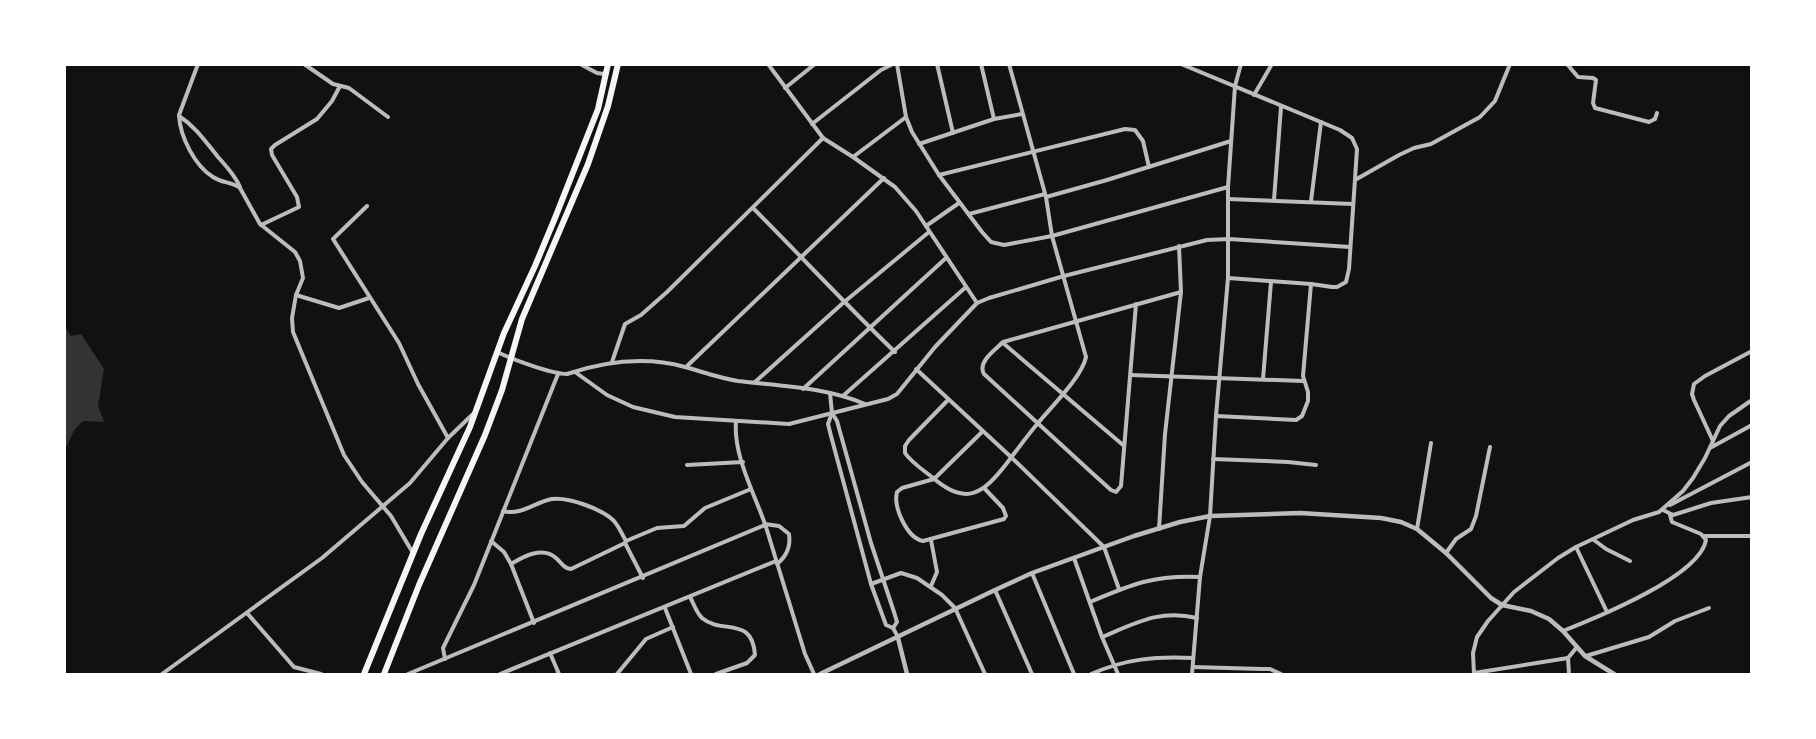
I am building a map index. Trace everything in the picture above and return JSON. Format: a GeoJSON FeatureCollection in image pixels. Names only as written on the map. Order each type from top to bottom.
{"type":"FeatureCollection","features":[{"type":"Feature","properties":{"kind":"main road"},"geometry":{"type":"LineString","coordinates":[[364,675],[413,554],[476,411],[496,352],[535,266],[598,109],[608,64]]}},
{"type":"Feature","properties":{"kind":"main road"},"geometry":{"type":"LineString","coordinates":[[384,675],[419,585],[485,435],[522,319],[588,164],[608,106],[618,64]]}},
{"type":"Feature","properties":{"kind":"street"},"geometry":{"type":"LineString","coordinates":[[198,64],[178,115],[179,124],[188,148],[203,167],[215,178],[240,188]]}},
{"type":"Feature","properties":{"kind":"street"},"geometry":{"type":"LineString","coordinates":[[304,64],[333,84],[349,88],[388,117]]}},
{"type":"Feature","properties":{"kind":"street"},"geometry":{"type":"LineString","coordinates":[[580,64],[604,74]]}},
{"type":"Feature","properties":{"kind":"street"},"geometry":{"type":"LineString","coordinates":[[768,64],[823,138],[884,178],[905,197],[977,303]]}},
{"type":"Feature","properties":{"kind":"street"},"geometry":{"type":"LineString","coordinates":[[785,88],[815,64]]}},
{"type":"Feature","properties":{"kind":"street"},"geometry":{"type":"LineString","coordinates":[[812,124],[881,70],[895,64],[906,117],[918,144],[959,203],[991,242],[998,245],[1052,236],[1228,187]]}},
{"type":"Feature","properties":{"kind":"street"},"geometry":{"type":"LineString","coordinates":[[937,64],[953,133]]}},
{"type":"Feature","properties":{"kind":"street"},"geometry":{"type":"LineString","coordinates":[[981,64],[994,120]]}},
{"type":"Feature","properties":{"kind":"street"},"geometry":{"type":"LineString","coordinates":[[948,400],[905,446],[906,456],[951,491],[966,494],[985,489],[1063,394],[1083,367],[1086,357],[1052,236],[1045,195],[1009,64]]}},
{"type":"Feature","properties":{"kind":"street"},"geometry":{"type":"LineString","coordinates":[[1181,64],[1348,134],[1355,141],[1357,149],[1346,282],[1337,287],[1228,279]]}},
{"type":"Feature","properties":{"kind":"street"},"geometry":{"type":"LineString","coordinates":[[1192,675],[1200,577],[1210,516],[1228,279],[1228,187],[1235,86],[1242,64]]}},
{"type":"Feature","properties":{"kind":"street"},"geometry":{"type":"LineString","coordinates":[[1254,95],[1272,64]]}},
{"type":"Feature","properties":{"kind":"street"},"geometry":{"type":"LineString","coordinates":[[1355,180],[1399,155],[1431,144],[1480,117],[1495,101],[1510,64]]}},
{"type":"Feature","properties":{"kind":"street"},"geometry":{"type":"LineString","coordinates":[[1567,64],[1578,77],[1596,80],[1593,104],[1596,109],[1649,122],[1657,113]]}},
{"type":"Feature","properties":{"kind":"street"},"geometry":{"type":"LineString","coordinates":[[261,225],[299,207],[299,202],[272,155],[271,149],[317,119],[332,101],[340,86]]}},
{"type":"Feature","properties":{"kind":"street"},"geometry":{"type":"LineString","coordinates":[[1274,200],[1281,107]]}},
{"type":"Feature","properties":{"kind":"street"},"geometry":{"type":"LineString","coordinates":[[918,144],[994,120],[1022,114]]}},
{"type":"Feature","properties":{"kind":"street"},"geometry":{"type":"LineString","coordinates":[[178,115],[199,133],[231,173],[261,225],[295,252],[303,278],[296,295],[292,318],[293,332],[335,438],[355,473],[384,506],[413,554]]}},
{"type":"Feature","properties":{"kind":"street"},"geometry":{"type":"LineString","coordinates":[[853,157],[906,117]]}},
{"type":"Feature","properties":{"kind":"street"},"geometry":{"type":"LineString","coordinates":[[1311,201],[1321,122]]}},
{"type":"Feature","properties":{"kind":"street"},"geometry":{"type":"LineString","coordinates":[[939,175],[1032,153],[1106,132],[1131,129],[1142,137],[1149,167]]}},
{"type":"Feature","properties":{"kind":"street"},"geometry":{"type":"LineString","coordinates":[[612,362],[625,324],[641,315],[661,298],[823,138]]}},
{"type":"Feature","properties":{"kind":"street"},"geometry":{"type":"LineString","coordinates":[[969,214],[1149,167],[1231,141]]}},
{"type":"Feature","properties":{"kind":"street"},"geometry":{"type":"LineString","coordinates":[[686,367],[884,178]]}},
{"type":"Feature","properties":{"kind":"street"},"geometry":{"type":"LineString","coordinates":[[1228,199],[1353,204]]}},
{"type":"Feature","properties":{"kind":"street"},"geometry":{"type":"LineString","coordinates":[[926,226],[959,203]]}},
{"type":"Feature","properties":{"kind":"street"},"geometry":{"type":"LineString","coordinates":[[367,206],[333,240],[399,343],[423,394],[448,438]]}},
{"type":"Feature","properties":{"kind":"street"},"geometry":{"type":"LineString","coordinates":[[753,208],[801,256],[843,303],[895,352]]}},
{"type":"Feature","properties":{"kind":"street"},"geometry":{"type":"LineString","coordinates":[[754,382],[843,303],[929,232]]}},
{"type":"Feature","properties":{"kind":"street"},"geometry":{"type":"LineString","coordinates":[[575,372],[607,395],[633,407],[675,417],[789,424],[888,399],[897,394],[916,369],[977,303],[1064,276],[1206,240],[1229,239],[1350,247]]}},
{"type":"Feature","properties":{"kind":"street"},"geometry":{"type":"LineString","coordinates":[[1159,530],[1163,459],[1181,292],[1179,246]]}},
{"type":"Feature","properties":{"kind":"street"},"geometry":{"type":"LineString","coordinates":[[803,388],[946,258]]}},
{"type":"Feature","properties":{"kind":"street"},"geometry":{"type":"LineString","coordinates":[[1263,379],[1271,282]]}},
{"type":"Feature","properties":{"kind":"street"},"geometry":{"type":"LineString","coordinates":[[1216,417],[1300,419],[1308,401],[1308,392],[1303,381],[1311,284]]}},
{"type":"Feature","properties":{"kind":"street"},"geometry":{"type":"LineString","coordinates":[[844,395],[966,287]]}},
{"type":"Feature","properties":{"kind":"street"},"geometry":{"type":"LineString","coordinates":[[1136,304],[1120,488],[1118,492],[1115,492],[1038,424],[982,370],[985,360],[1003,342],[1136,304],[1181,292]]}},
{"type":"Feature","properties":{"kind":"street"},"geometry":{"type":"LineString","coordinates":[[296,295],[339,308],[369,298]]}},
{"type":"Feature","properties":{"kind":"street"},"geometry":{"type":"LineString","coordinates":[[1003,342],[1124,445]]}},
{"type":"Feature","properties":{"kind":"street"},"geometry":{"type":"LineString","coordinates":[[1713,441],[1692,394],[1694,384],[1752,351]]}},
{"type":"Feature","properties":{"kind":"street"},"geometry":{"type":"LineString","coordinates":[[496,352],[558,374],[567,374],[612,362],[643,361],[686,367],[710,376],[844,395],[866,404]]}},
{"type":"Feature","properties":{"kind":"street"},"geometry":{"type":"LineString","coordinates":[[916,369],[1104,546],[1119,589]]}},
{"type":"Feature","properties":{"kind":"street"},"geometry":{"type":"LineString","coordinates":[[445,659],[442,648],[474,585],[558,374]]}},
{"type":"Feature","properties":{"kind":"street"},"geometry":{"type":"LineString","coordinates":[[1131,375],[1303,381]]}},
{"type":"Feature","properties":{"kind":"street"},"geometry":{"type":"LineString","coordinates":[[830,393],[832,413],[828,424],[871,584],[886,625],[893,628],[898,638],[907,675]]}},
{"type":"Feature","properties":{"kind":"street"},"geometry":{"type":"LineString","coordinates":[[1661,511],[1683,490],[1699,468],[1725,421],[1752,400]]}},
{"type":"Feature","properties":{"kind":"street"},"geometry":{"type":"LineString","coordinates":[[162,675],[302,574],[384,506],[424,469],[448,438],[476,411]]}},
{"type":"Feature","properties":{"kind":"street"},"geometry":{"type":"LineString","coordinates":[[832,413],[837,421],[897,622],[893,628]]}},
{"type":"Feature","properties":{"kind":"street"},"geometry":{"type":"LineString","coordinates":[[736,422],[735,436],[751,489],[814,675]]}},
{"type":"Feature","properties":{"kind":"street"},"geometry":{"type":"LineString","coordinates":[[1710,448],[1752,425]]}},
{"type":"Feature","properties":{"kind":"street"},"geometry":{"type":"LineString","coordinates":[[982,432],[934,479],[902,488],[896,495],[898,510],[911,536],[918,541],[931,540],[1004,519],[1006,516],[1003,508],[985,489]]}},
{"type":"Feature","properties":{"kind":"street"},"geometry":{"type":"LineString","coordinates":[[1417,529],[1431,443]]}},
{"type":"Feature","properties":{"kind":"street"},"geometry":{"type":"LineString","coordinates":[[1446,553],[1456,539],[1471,529],[1476,516],[1490,447]]}},
{"type":"Feature","properties":{"kind":"street"},"geometry":{"type":"LineString","coordinates":[[1213,459],[1316,465]]}},
{"type":"Feature","properties":{"kind":"street"},"geometry":{"type":"LineString","coordinates":[[687,465],[743,462]]}},
{"type":"Feature","properties":{"kind":"street"},"geometry":{"type":"LineString","coordinates":[[1577,647],[1568,658],[1474,674],[1474,644],[1481,630],[1521,587],[1558,558],[1633,520],[1661,511],[1752,462]]}},
{"type":"Feature","properties":{"kind":"street"},"geometry":{"type":"LineString","coordinates":[[511,564],[525,556],[544,552],[571,569],[657,528],[684,526],[705,508],[751,489]]}},
{"type":"Feature","properties":{"kind":"street"},"geometry":{"type":"LineString","coordinates":[[1661,511],[1676,515],[1711,502],[1752,497]]}},
{"type":"Feature","properties":{"kind":"street"},"geometry":{"type":"LineString","coordinates":[[503,511],[512,513],[553,499],[571,501],[594,508],[617,524],[643,578]]}},
{"type":"Feature","properties":{"kind":"street"},"geometry":{"type":"LineString","coordinates":[[820,675],[1032,573],[1104,546],[1179,522],[1210,516],[1300,513],[1367,516],[1401,522],[1417,529],[1446,553],[1483,591],[1502,605],[1541,615],[1563,631],[1585,656],[1614,675]]}},
{"type":"Feature","properties":{"kind":"street"},"geometry":{"type":"LineString","coordinates":[[1670,515],[1672,522],[1704,536],[1752,536]]}},
{"type":"Feature","properties":{"kind":"street"},"geometry":{"type":"LineString","coordinates":[[408,675],[765,525],[779,526],[789,534],[788,550],[785,556],[777,562],[500,675]]}},
{"type":"Feature","properties":{"kind":"street"},"geometry":{"type":"LineString","coordinates":[[1563,631],[1607,612],[1679,574],[1706,543],[1704,536]]}},
{"type":"Feature","properties":{"kind":"street"},"geometry":{"type":"LineString","coordinates":[[931,540],[937,572],[931,586]]}},
{"type":"Feature","properties":{"kind":"street"},"geometry":{"type":"LineString","coordinates":[[1594,540],[1630,561]]}},
{"type":"Feature","properties":{"kind":"street"},"geometry":{"type":"LineString","coordinates":[[491,541],[504,552],[511,564],[534,623]]}},
{"type":"Feature","properties":{"kind":"street"},"geometry":{"type":"LineString","coordinates":[[1576,547],[1607,612]]}},
{"type":"Feature","properties":{"kind":"street"},"geometry":{"type":"LineString","coordinates":[[1074,558],[1118,675]]}},
{"type":"Feature","properties":{"kind":"street"},"geometry":{"type":"LineString","coordinates":[[871,584],[901,573],[931,586],[956,608],[985,675]]}},
{"type":"Feature","properties":{"kind":"street"},"geometry":{"type":"LineString","coordinates":[[1032,573],[1074,675]]}},
{"type":"Feature","properties":{"kind":"street"},"geometry":{"type":"LineString","coordinates":[[1090,602],[1119,589],[1158,578],[1200,577]]}},
{"type":"Feature","properties":{"kind":"street"},"geometry":{"type":"LineString","coordinates":[[995,590],[1032,675]]}},
{"type":"Feature","properties":{"kind":"street"},"geometry":{"type":"LineString","coordinates":[[690,597],[699,615],[704,619],[716,625],[738,627],[748,635],[754,647],[755,655],[751,661],[716,675]]}},
{"type":"Feature","properties":{"kind":"street"},"geometry":{"type":"LineString","coordinates":[[665,608],[691,675]]}},
{"type":"Feature","properties":{"kind":"street"},"geometry":{"type":"LineString","coordinates":[[1585,656],[1649,637],[1675,621],[1709,608]]}},
{"type":"Feature","properties":{"kind":"street"},"geometry":{"type":"LineString","coordinates":[[246,613],[294,667],[321,675]]}},
{"type":"Feature","properties":{"kind":"street"},"geometry":{"type":"LineString","coordinates":[[1102,637],[1165,614],[1197,618]]}},
{"type":"Feature","properties":{"kind":"street"},"geometry":{"type":"LineString","coordinates":[[617,675],[646,639],[672,627]]}},
{"type":"Feature","properties":{"kind":"street"},"geometry":{"type":"LineString","coordinates":[[550,653],[559,675]]}},
{"type":"Feature","properties":{"kind":"street"},"geometry":{"type":"LineString","coordinates":[[1091,675],[1114,664],[1149,658],[1193,658]]}},
{"type":"Feature","properties":{"kind":"street"},"geometry":{"type":"LineString","coordinates":[[1568,658],[1569,675]]}},
{"type":"Feature","properties":{"kind":"street"},"geometry":{"type":"LineString","coordinates":[[1193,667],[1270,669],[1281,675]]}},
{"type":"Feature","properties":{"kind":"street"},"geometry":{"type":"LineString","coordinates":[[1242,675],[1243,669]]}},
{"type":"Feature","properties":{"kind":"shaded area"},"geometry":{"type":"Polygon","coordinates":[[[65,327],[71,336],[81,334],[104,369],[98,406],[104,422],[83,421],[75,429],[65,449],[65,327]]]}}]}
